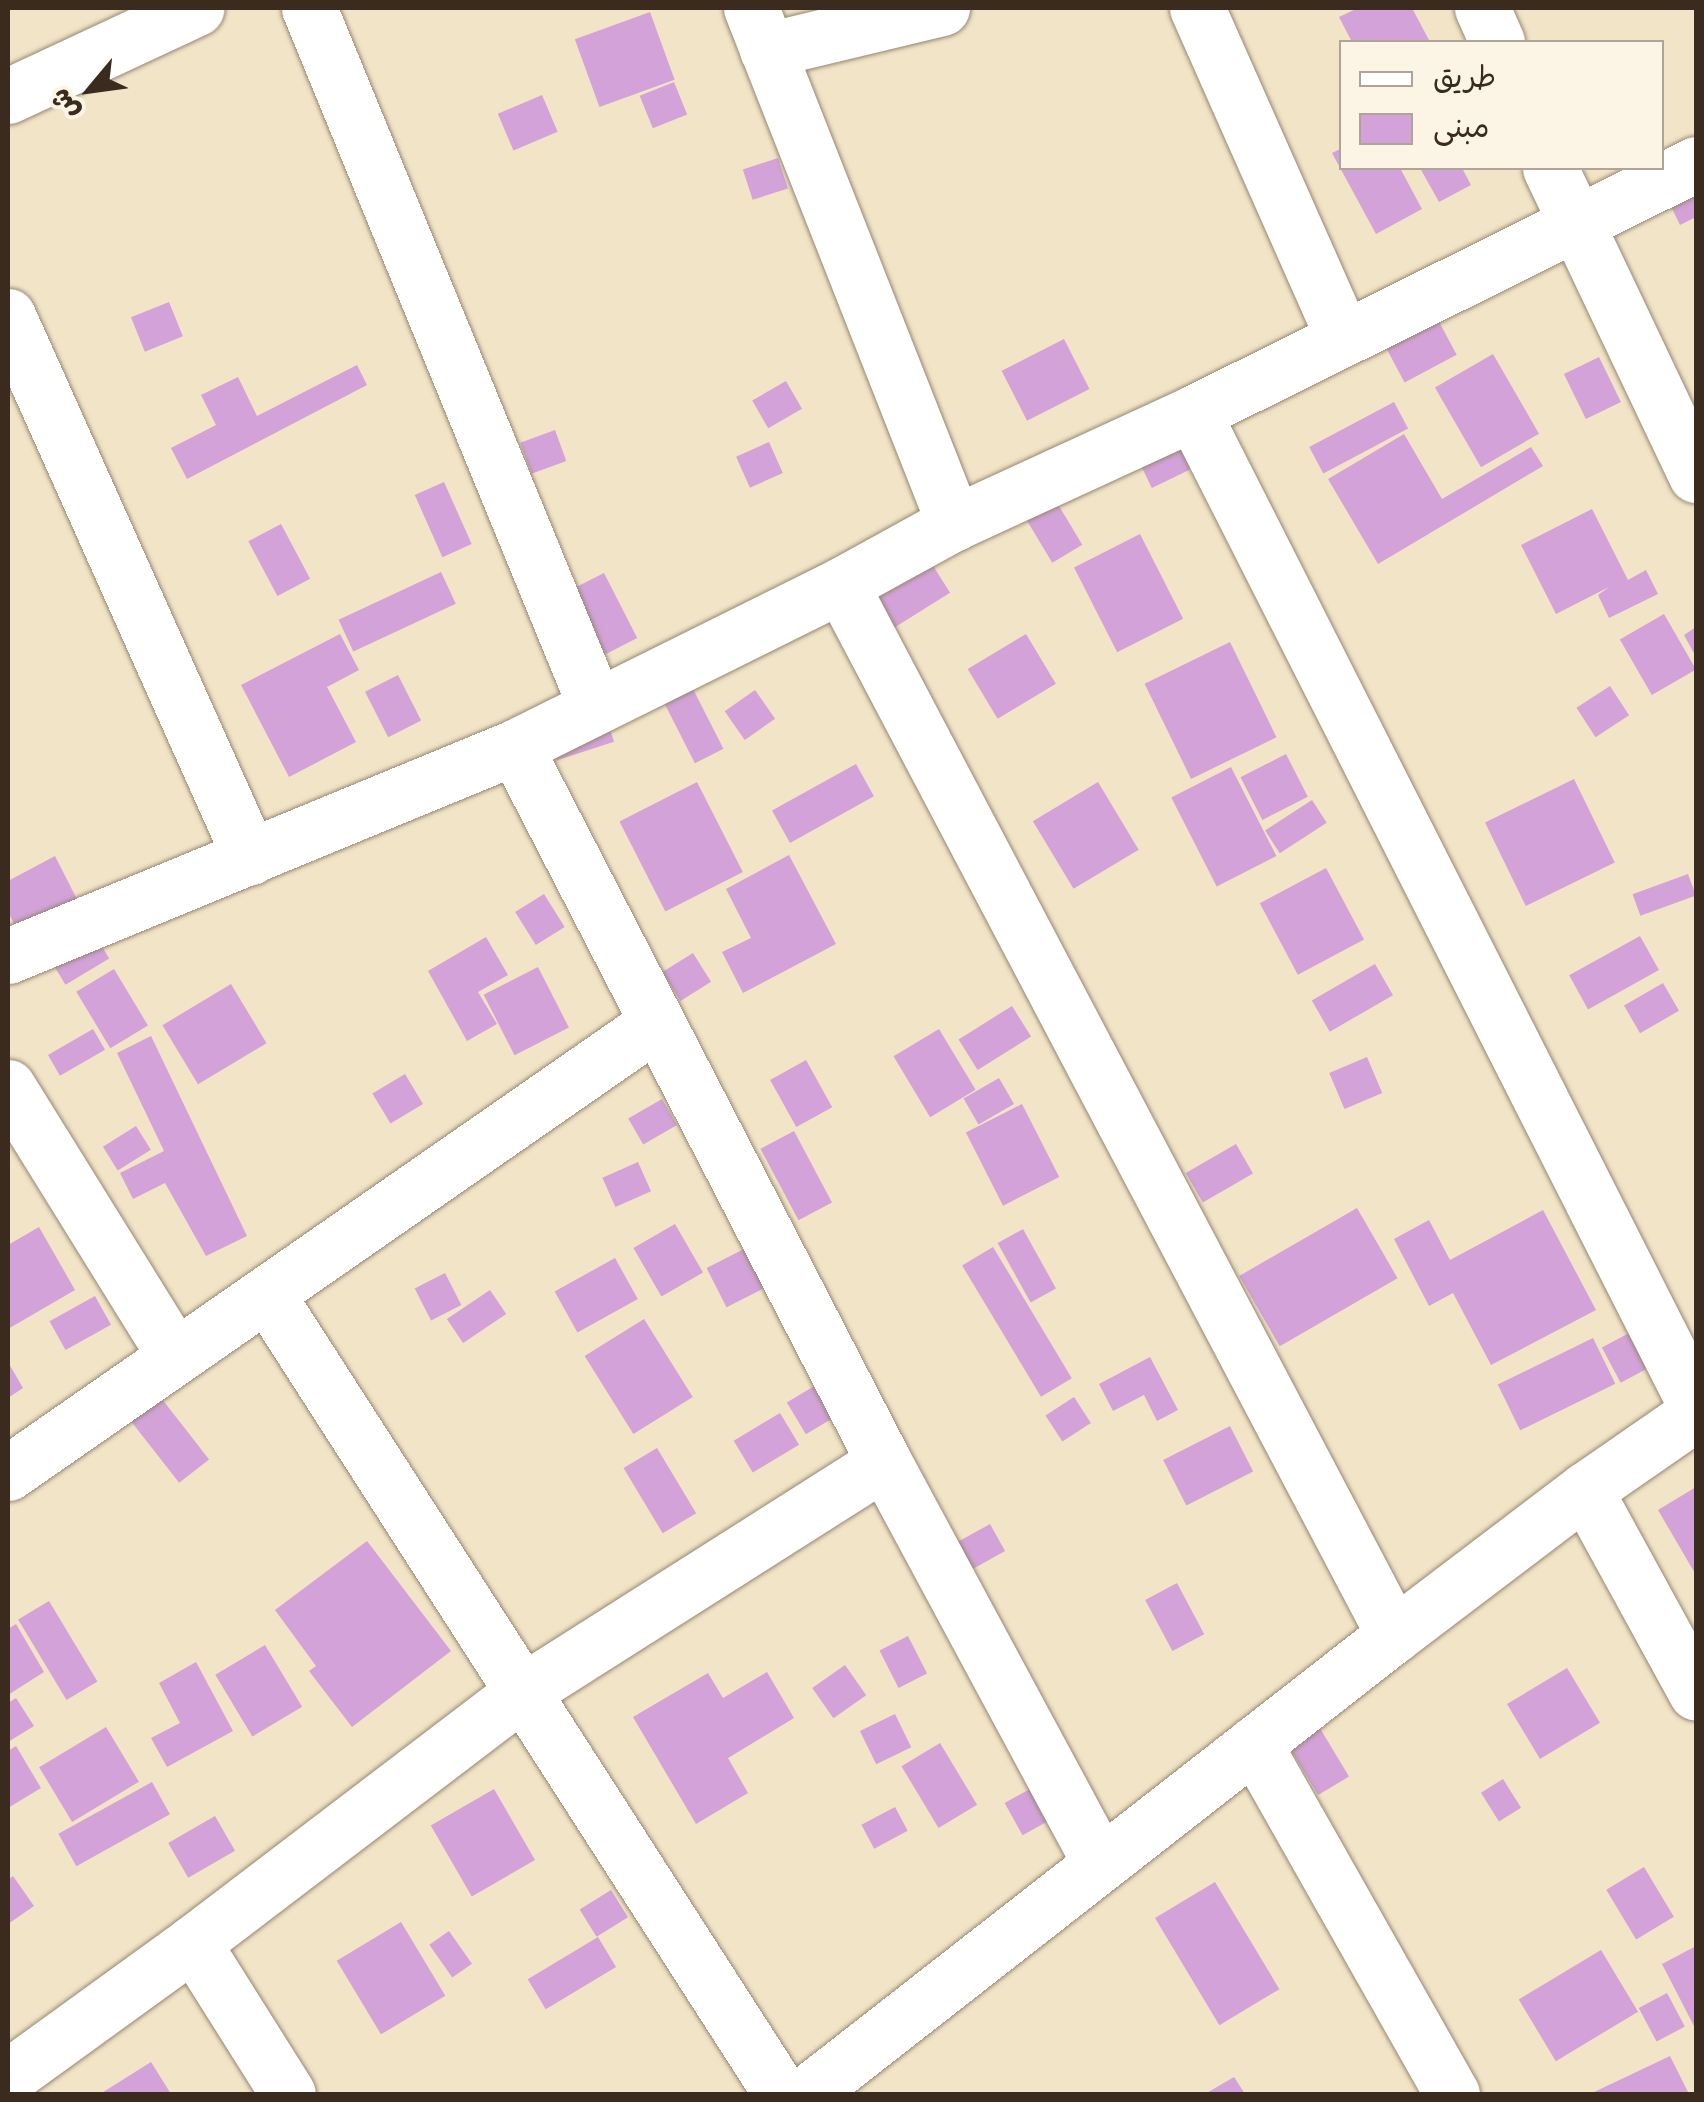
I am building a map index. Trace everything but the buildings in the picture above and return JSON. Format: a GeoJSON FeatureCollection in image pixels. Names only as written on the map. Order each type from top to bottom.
{"type":"FeatureCollection","features":[{"type":"Feature","properties":{"kind":"street"},"geometry":{"type":"LineString","coordinates":[[8,96],[197,8]]}},
{"type":"Feature","properties":{"kind":"street"},"geometry":{"type":"LineString","coordinates":[[309,8],[594,705]]}},
{"type":"Feature","properties":{"kind":"street"},"geometry":{"type":"LineString","coordinates":[[942,8],[759,29],[954,524]]}},
{"type":"Feature","properties":{"kind":"street"},"geometry":{"type":"LineString","coordinates":[[1197,8],[1343,338]]}},
{"type":"Feature","properties":{"kind":"street"},"geometry":{"type":"LineString","coordinates":[[1482,8],[1496,40]]}},
{"type":"Feature","properties":{"kind":"street"},"geometry":{"type":"LineString","coordinates":[[8,956],[515,747],[954,524],[1193,414],[1696,164]]}},
{"type":"Feature","properties":{"kind":"street"},"geometry":{"type":"LineString","coordinates":[[1551,170],[1696,476]]}},
{"type":"Feature","properties":{"kind":"street"},"geometry":{"type":"LineString","coordinates":[[8,316],[250,857]]}},
{"type":"Feature","properties":{"kind":"street"},"geometry":{"type":"LineString","coordinates":[[806,2094],[1394,1635],[1696,1410],[1193,414]]}},
{"type":"Feature","properties":{"kind":"street"},"geometry":{"type":"LineString","coordinates":[[840,585],[1394,1635]]}},
{"type":"Feature","properties":{"kind":"street"},"geometry":{"type":"LineString","coordinates":[[515,747],[884,1462],[1100,1862]]}},
{"type":"Feature","properties":{"kind":"street"},"geometry":{"type":"LineString","coordinates":[[8,1473],[656,1023]]}},
{"type":"Feature","properties":{"kind":"street"},"geometry":{"type":"LineString","coordinates":[[8,1087],[174,1355]]}},
{"type":"Feature","properties":{"kind":"street"},"geometry":{"type":"LineString","coordinates":[[268,1296],[525,1690],[781,2094]]}},
{"type":"Feature","properties":{"kind":"street"},"geometry":{"type":"LineString","coordinates":[[8,2077],[193,1943],[525,1690],[884,1462]]}},
{"type":"Feature","properties":{"kind":"street"},"geometry":{"type":"LineString","coordinates":[[1585,1490],[1696,1693]]}},
{"type":"Feature","properties":{"kind":"street"},"geometry":{"type":"LineString","coordinates":[[1254,1744],[1452,2094]]}},
{"type":"Feature","properties":{"kind":"street"},"geometry":{"type":"LineString","coordinates":[[193,1943],[288,2094]]}}]}
